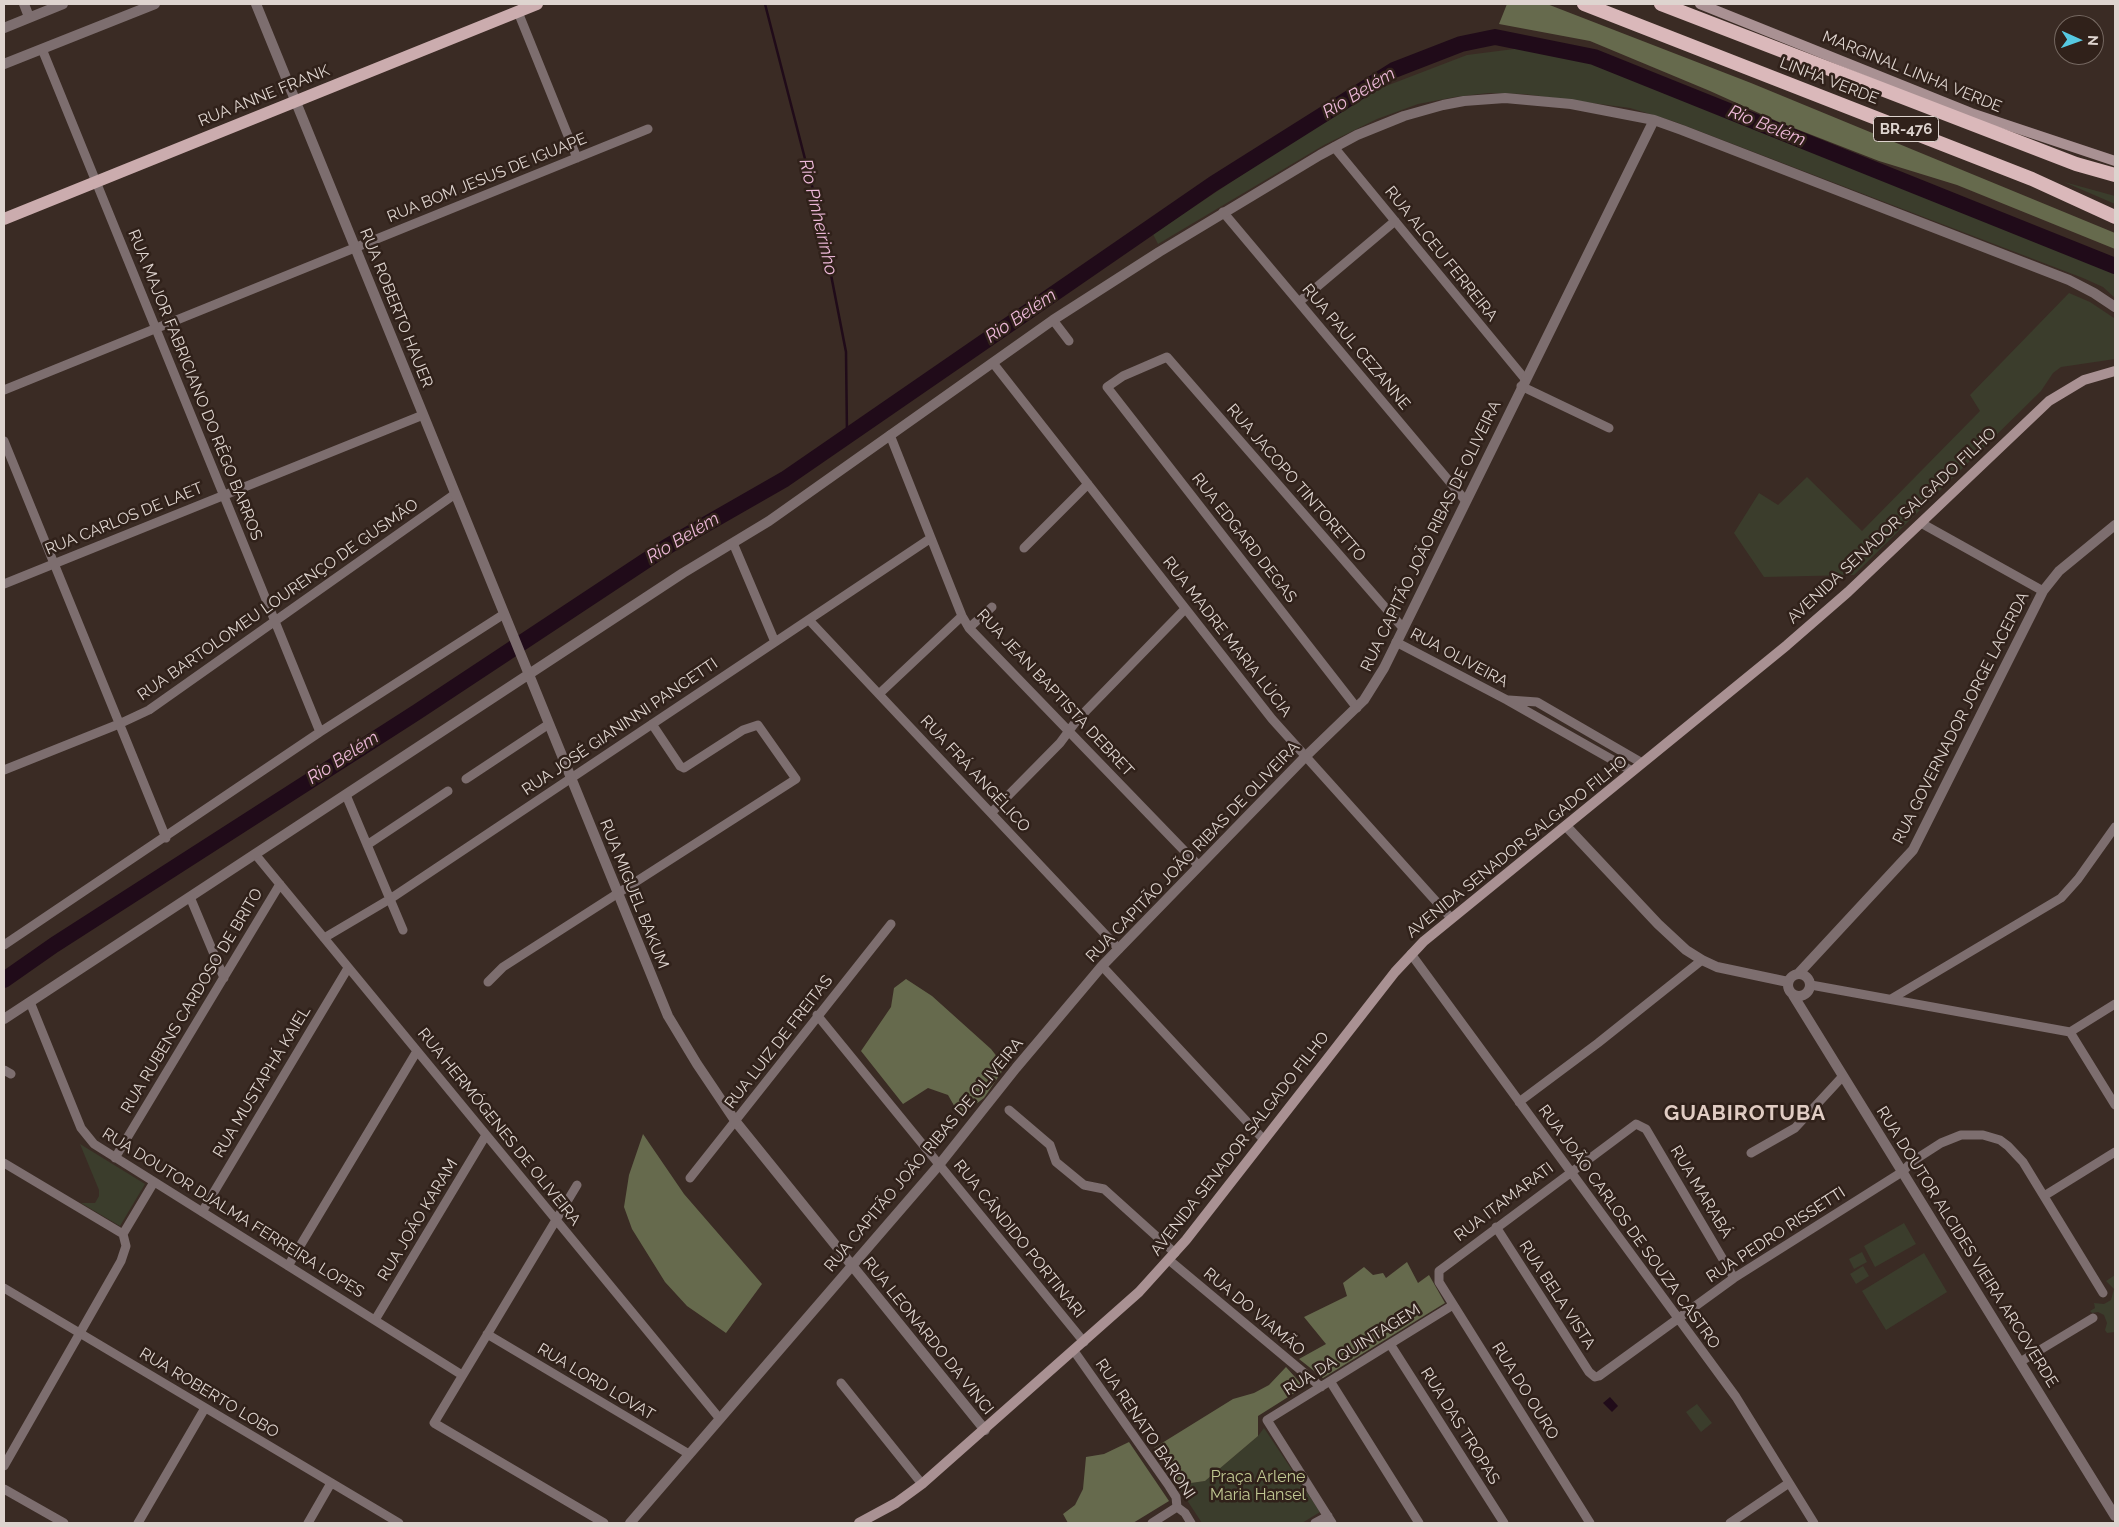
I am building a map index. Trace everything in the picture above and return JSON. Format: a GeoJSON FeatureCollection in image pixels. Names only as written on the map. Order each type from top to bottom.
{"type":"FeatureCollection","features":[{"type":"Feature","properties":{"kind":"highway","name":"LINHA VERDE"},"geometry":{"type":"LineString","coordinates":[[1584,4],[2045,184],[2115,217]]}},
{"type":"Feature","properties":{"kind":"highway","name":"LINHA VERDE"},"geometry":{"type":"LineString","coordinates":[[1661,4],[2076,164],[2115,175]]}},
{"type":"Feature","properties":{"kind":"main road","name":"RUA ANNE FRANK"},"geometry":{"type":"LineString","coordinates":[[4,219],[295,101],[516,8],[537,4]]}},
{"type":"Feature","properties":{"kind":"main road","name":"MARGINAL LINHA VERDE"},"geometry":{"type":"LineString","coordinates":[[1700,4],[1971,114],[2115,161]]}},
{"type":"Feature","properties":{"kind":"main road","name":"AVENIDA SENADOR SALGADO FILHO"},"geometry":{"type":"LineString","coordinates":[[859,1523],[896,1503],[922,1484],[1130,1301],[1172,1256],[1411,954],[1451,918],[1566,826],[1848,592],[2049,401],[2084,380],[2115,371]]}},
{"type":"Feature","properties":{"kind":"street"},"geometry":{"type":"LineString","coordinates":[[24,4],[29,18]]}},
{"type":"Feature","properties":{"kind":"street"},"geometry":{"type":"LineString","coordinates":[[4,28],[63,4]]}},
{"type":"Feature","properties":{"kind":"street"},"geometry":{"type":"LineString","coordinates":[[4,64],[156,4]]}},
{"type":"Feature","properties":{"kind":"street","name":"RUA ROBERTO HAUER"},"geometry":{"type":"LineString","coordinates":[[256,4],[527,670]]}},
{"type":"Feature","properties":{"kind":"street"},"geometry":{"type":"LineString","coordinates":[[516,8],[577,158]]}},
{"type":"Feature","properties":{"kind":"street","name":"RUA MAJOR FABRICIANO DO RÊGO BARROS"},"geometry":{"type":"LineString","coordinates":[[42,49],[320,732]]}},
{"type":"Feature","properties":{"kind":"street"},"geometry":{"type":"LineString","coordinates":[[4,1019],[346,795],[527,670],[784,510],[1053,320],[1223,212],[1334,147],[1377,127],[1424,110],[1484,99],[1526,100],[1571,104],[1654,120],[2069,280],[2115,307]]}},
{"type":"Feature","properties":{"kind":"street","name":"RUA CAPITÃO JOÃO RIBAS DE OLIVEIRA"},"geometry":{"type":"LineString","coordinates":[[630,1523],[939,1164],[1011,1073],[1102,966],[1305,757],[1357,708],[1372,689],[1654,120]]}},
{"type":"Feature","properties":{"kind":"street","name":"RUA BOM JESUS DE IGUAPE"},"geometry":{"type":"LineString","coordinates":[[4,390],[648,129]]}},
{"type":"Feature","properties":{"kind":"street","name":"RUA ALCEU FERREIRA"},"geometry":{"type":"LineString","coordinates":[[1334,147],[1523,383],[1609,428]]}},
{"type":"Feature","properties":{"kind":"street","name":"RUA PAUL CEZANNE"},"geometry":{"type":"LineString","coordinates":[[1223,212],[1466,500]]}},
{"type":"Feature","properties":{"kind":"street"},"geometry":{"type":"LineString","coordinates":[[1299,302],[1395,221]]}},
{"type":"Feature","properties":{"kind":"street"},"geometry":{"type":"LineString","coordinates":[[1053,320],[1070,342]]}},
{"type":"Feature","properties":{"kind":"street","name":"RUA JACOPO TINTORETTO"},"geometry":{"type":"LineString","coordinates":[[1107,387],[1123,376],[1167,357],[1403,628]]}},
{"type":"Feature","properties":{"kind":"street","name":"RUA MADRE MARIA LÚCIA"},"geometry":{"type":"LineString","coordinates":[[993,363],[1272,719],[1451,918]]}},
{"type":"Feature","properties":{"kind":"street","name":"RUA EDGARD DEGAS"},"geometry":{"type":"LineString","coordinates":[[1107,387],[1357,708]]}},
{"type":"Feature","properties":{"kind":"street","name":"RUA CARLOS DE LAET"},"geometry":{"type":"LineString","coordinates":[[4,584],[423,415]]}},
{"type":"Feature","properties":{"kind":"street","name":"RUA JEAN BAPTISTA DEBRET"},"geometry":{"type":"LineString","coordinates":[[890,435],[962,616],[969,628],[1199,866]]}},
{"type":"Feature","properties":{"kind":"street"},"geometry":{"type":"LineString","coordinates":[[4,441],[166,838]]}},
{"type":"Feature","properties":{"kind":"street"},"geometry":{"type":"LineString","coordinates":[[1024,548],[1088,484]]}},
{"type":"Feature","properties":{"kind":"street","name":"RUA BARTOLOMEU LOURENÇO DE GUSMÃO"},"geometry":{"type":"LineString","coordinates":[[4,770],[119,724],[160,702],[455,494]]}},
{"type":"Feature","properties":{"kind":"street"},"geometry":{"type":"LineString","coordinates":[[1921,523],[2042,591]]}},
{"type":"Feature","properties":{"kind":"street","name":"RUA GOVERNADOR JORGE LACERDA"},"geometry":{"type":"LineString","coordinates":[[1798,974],[1913,850],[2042,591],[2059,572],[2115,525]]}},
{"type":"Feature","properties":{"kind":"street","name":"RUA JOSÉ GIANINNI PANCETTI"},"geometry":{"type":"LineString","coordinates":[[324,938],[390,899],[931,538]]}},
{"type":"Feature","properties":{"kind":"street"},"geometry":{"type":"LineString","coordinates":[[733,543],[775,642]]}},
{"type":"Feature","properties":{"kind":"street"},"geometry":{"type":"LineString","coordinates":[[969,628],[992,606]]}},
{"type":"Feature","properties":{"kind":"street"},"geometry":{"type":"LineString","coordinates":[[991,813],[1060,743],[1068,731],[1185,609]]}},
{"type":"Feature","properties":{"kind":"street"},"geometry":{"type":"LineString","coordinates":[[879,694],[962,616]]}},
{"type":"Feature","properties":{"kind":"street"},"geometry":{"type":"LineString","coordinates":[[5,942],[166,838],[320,732],[506,618]]}},
{"type":"Feature","properties":{"kind":"street","name":"RUA FRÁ ANGÉLICO"},"geometry":{"type":"LineString","coordinates":[[809,620],[1118,949]]}},
{"type":"Feature","properties":{"kind":"street","name":"RUA OLIVEIRA"},"geometry":{"type":"LineString","coordinates":[[1396,642],[1507,700],[1632,771]]}},
{"type":"Feature","properties":{"kind":"street","name":"RUA MIGUEL BAKUM"},"geometry":{"type":"LineString","coordinates":[[527,670],[668,1016],[697,1064],[736,1122]]}},
{"type":"Feature","properties":{"kind":"street","name":"RUA OLIVEIRA"},"geometry":{"type":"LineString","coordinates":[[1507,700],[1537,702],[1642,763]]}},
{"type":"Feature","properties":{"kind":"street"},"geometry":{"type":"LineString","coordinates":[[466,779],[549,724]]}},
{"type":"Feature","properties":{"kind":"street"},"geometry":{"type":"LineString","coordinates":[[488,982],[503,967],[796,779],[758,725],[743,730],[684,768],[680,766],[652,724]]}},
{"type":"Feature","properties":{"kind":"street"},"geometry":{"type":"LineString","coordinates":[[367,845],[448,791]]}},
{"type":"Feature","properties":{"kind":"street"},"geometry":{"type":"LineString","coordinates":[[346,795],[403,930]]}},
{"type":"Feature","properties":{"kind":"street"},"geometry":{"type":"LineString","coordinates":[[1566,826],[1665,932],[1686,950],[1702,960],[1726,969],[1788,982]]}},
{"type":"Feature","properties":{"kind":"street"},"geometry":{"type":"LineString","coordinates":[[1891,1000],[2061,898],[2078,879],[2115,827]]}},
{"type":"Feature","properties":{"kind":"street","name":"RUA HERMÓGENES DE OLIVEIRA"},"geometry":{"type":"LineString","coordinates":[[255,854],[720,1419]]}},
{"type":"Feature","properties":{"kind":"street","name":"RUA RUBENS CARDOSO DE BRITO"},"geometry":{"type":"LineString","coordinates":[[115,1158],[280,884]]}},
{"type":"Feature","properties":{"kind":"street"},"geometry":{"type":"LineString","coordinates":[[190,897],[224,978]]}},
{"type":"Feature","properties":{"kind":"street","name":"RUA LUIZ DE FREITAS"},"geometry":{"type":"LineString","coordinates":[[690,1178],[736,1122],[817,1015],[891,924]]}},
{"type":"Feature","properties":{"kind":"street","name":"RUA JOÃO CARLOS DE SOUZA CASTRO"},"geometry":{"type":"LineString","coordinates":[[1411,954],[1741,1406],[1814,1523]]}},
{"type":"Feature","properties":{"kind":"street"},"geometry":{"type":"LineString","coordinates":[[1519,1102],[1598,1043],[1624,1020],[1702,960]]}},
{"type":"Feature","properties":{"kind":"street"},"geometry":{"type":"LineString","coordinates":[[1102,966],[1264,1140]]}},
{"type":"Feature","properties":{"kind":"street","name":"RUA MUSTAPHÁ KAIEL"},"geometry":{"type":"LineString","coordinates":[[202,1212],[348,968]]}},
{"type":"Feature","properties":{"kind":"street"},"geometry":{"type":"LineString","coordinates":[[1811,985],[1806,995],[1800,997],[1793,995],[1789,990],[1788,982],[1792,976],[1798,974],[1805,975],[1811,985],[2070,1032],[2115,1004]]}},
{"type":"Feature","properties":{"kind":"street","name":"RUA DOUTOR ALCIDES VIEIRA ARCOVERDE"},"geometry":{"type":"LineString","coordinates":[[1793,995],[2114,1511]]}},
{"type":"Feature","properties":{"kind":"street","name":"RUA DOUTOR DJALMA FERREIRA LOPES"},"geometry":{"type":"LineString","coordinates":[[30,1002],[85,1135],[94,1144],[462,1375]]}},
{"type":"Feature","properties":{"kind":"street","name":"RUA CÂNDIDO PORTINARI"},"geometry":{"type":"LineString","coordinates":[[817,1015],[1084,1342]]}},
{"type":"Feature","properties":{"kind":"street"},"geometry":{"type":"LineString","coordinates":[[2070,1032],[2115,1105]]}},
{"type":"Feature","properties":{"kind":"street"},"geometry":{"type":"LineString","coordinates":[[288,1266],[417,1051]]}},
{"type":"Feature","properties":{"kind":"street"},"geometry":{"type":"LineString","coordinates":[[1751,1153],[1795,1128],[1843,1076]]}},
{"type":"Feature","properties":{"kind":"street","name":"RUA DO VIAMÃO"},"geometry":{"type":"LineString","coordinates":[[1009,1110],[1050,1145],[1056,1162],[1084,1185],[1104,1189],[1172,1256],[1321,1387]]}},
{"type":"Feature","properties":{"kind":"street","name":"RUA LEONARDO DA VINCI"},"geometry":{"type":"LineString","coordinates":[[736,1122],[984,1430]]}},
{"type":"Feature","properties":{"kind":"street","name":"RUA ITAMARATI"},"geometry":{"type":"LineString","coordinates":[[1438,1274],[1442,1267],[1633,1126],[1640,1124]]}},
{"type":"Feature","properties":{"kind":"street","name":"RUA MARABÁ"},"geometry":{"type":"LineString","coordinates":[[1640,1124],[1646,1128],[1734,1278]]}},
{"type":"Feature","properties":{"kind":"street","name":"RUA JOÃO KARAM"},"geometry":{"type":"LineString","coordinates":[[375,1320],[486,1135]]}},
{"type":"Feature","properties":{"kind":"street","name":"RUA PEDRO RISSETTI"},"geometry":{"type":"LineString","coordinates":[[1595,1377],[1602,1375],[1734,1278],[1902,1172],[1913,1161],[1946,1140],[1961,1135],[1982,1135],[2000,1140],[2016,1153],[2103,1293]]}},
{"type":"Feature","properties":{"kind":"street"},"geometry":{"type":"LineString","coordinates":[[2044,1196],[2115,1152]]}},
{"type":"Feature","properties":{"kind":"street"},"geometry":{"type":"LineString","coordinates":[[4,1163],[123,1234]]}},
{"type":"Feature","properties":{"kind":"street"},"geometry":{"type":"LineString","coordinates":[[4,1466],[121,1262],[126,1246],[123,1234],[154,1182]]}},
{"type":"Feature","properties":{"kind":"street"},"geometry":{"type":"LineString","coordinates":[[577,1185],[434,1423],[604,1523]]}},
{"type":"Feature","properties":{"kind":"street","name":"RUA BELA VISTA"},"geometry":{"type":"LineString","coordinates":[[1496,1227],[1589,1372],[1595,1377]]}},
{"type":"Feature","properties":{"kind":"street","name":"RUA DO OURO"},"geometry":{"type":"LineString","coordinates":[[1438,1274],[1439,1282],[1453,1305],[1590,1523]]}},
{"type":"Feature","properties":{"kind":"street","name":"RUA ROBERTO LOBO"},"geometry":{"type":"LineString","coordinates":[[4,1288],[399,1523]]}},
{"type":"Feature","properties":{"kind":"street","name":"RUA DA QUINTAGEM"},"geometry":{"type":"LineString","coordinates":[[1330,1519],[1267,1420],[1453,1305]]}},
{"type":"Feature","properties":{"kind":"street"},"geometry":{"type":"LineString","coordinates":[[2020,1362],[2093,1318]]}},
{"type":"Feature","properties":{"kind":"street","name":"RUA LORD LOVAT"},"geometry":{"type":"LineString","coordinates":[[487,1334],[689,1454]]}},
{"type":"Feature","properties":{"kind":"street","name":"RUA DAS TROPAS"},"geometry":{"type":"LineString","coordinates":[[1390,1344],[1504,1523]]}},
{"type":"Feature","properties":{"kind":"street","name":"RUA RENATO BARONI"},"geometry":{"type":"LineString","coordinates":[[1074,1351],[1169,1486],[1176,1497],[1177,1507],[1185,1513],[1192,1523]]}},
{"type":"Feature","properties":{"kind":"street"},"geometry":{"type":"LineString","coordinates":[[1330,1381],[1419,1523]]}},
{"type":"Feature","properties":{"kind":"street"},"geometry":{"type":"LineString","coordinates":[[841,1383],[922,1484]]}},
{"type":"Feature","properties":{"kind":"street"},"geometry":{"type":"LineString","coordinates":[[138,1523],[205,1408]]}},
{"type":"Feature","properties":{"kind":"street"},"geometry":{"type":"LineString","coordinates":[[308,1523],[331,1483]]}},
{"type":"Feature","properties":{"kind":"street"},"geometry":{"type":"LineString","coordinates":[[1730,1523],[1789,1483]]}},
{"type":"Feature","properties":{"kind":"street"},"geometry":{"type":"LineString","coordinates":[[4,1489],[64,1523]]}},
{"type":"Feature","properties":{"kind":"street"},"geometry":{"type":"LineString","coordinates":[[1152,1523],[1177,1507]]}},
{"type":"Feature","properties":{"kind":"street"},"geometry":{"type":"LineString","coordinates":[[1316,1523],[1330,1519]]}},
{"type":"Feature","properties":{"kind":"green space"},"geometry":{"type":"Polygon","coordinates":[[[1507,4],[1547,4],[1751,83],[2115,233],[2115,249],[1957,185],[1879,161],[1781,123],[1590,41],[1499,24],[1507,4]]]}},
{"type":"Feature","properties":{"kind":"green space"},"geometry":{"type":"Polygon","coordinates":[[[1522,48],[1592,61],[2091,260],[2115,271],[2115,298],[2103,287],[2083,278],[1673,121],[1630,108],[1524,94],[1488,93],[1455,97],[1418,104],[1377,119],[1324,145],[1158,244],[1153,234],[1360,96],[1467,55],[1522,48]]]}},
{"type":"Feature","properties":{"kind":"green space"},"geometry":{"type":"Polygon","coordinates":[[[2064,182],[2115,196],[2115,204],[2064,182]]]}},
{"type":"Feature","properties":{"kind":"green space"},"geometry":{"type":"Polygon","coordinates":[[[2069,293],[2090,302],[2114,318],[2115,359],[2061,367],[2053,373],[2041,391],[1854,575],[1764,577],[1734,533],[1759,493],[1778,505],[1807,477],[1862,531],[1980,411],[1970,395],[2069,293]]]}},
{"type":"Feature","properties":{"kind":"green space"},"geometry":{"type":"Polygon","coordinates":[[[906,979],[932,996],[991,1049],[1005,1067],[984,1098],[960,1116],[948,1095],[928,1088],[903,1104],[861,1051],[891,1007],[894,988],[906,979]]]}},
{"type":"Feature","properties":{"kind":"green space"},"geometry":{"type":"Polygon","coordinates":[[[643,1134],[684,1194],[762,1284],[726,1333],[687,1306],[665,1282],[632,1229],[624,1207],[629,1175],[643,1134]]]}},
{"type":"Feature","properties":{"kind":"green space"},"geometry":{"type":"Polygon","coordinates":[[[80,1144],[145,1184],[120,1226],[81,1203],[95,1203],[99,1196],[99,1190],[80,1144]]]}},
{"type":"Feature","properties":{"kind":"green space"},"geometry":{"type":"Polygon","coordinates":[[[1904,1223],[1916,1244],[1875,1267],[1864,1246],[1904,1223]]]}},
{"type":"Feature","properties":{"kind":"green space"},"geometry":{"type":"Polygon","coordinates":[[[1862,1252],[1867,1262],[1854,1269],[1849,1259],[1862,1252]]]}},
{"type":"Feature","properties":{"kind":"green space"},"geometry":{"type":"Polygon","coordinates":[[[1924,1253],[1947,1292],[1886,1330],[1862,1291],[1924,1253]]]}},
{"type":"Feature","properties":{"kind":"green space"},"geometry":{"type":"Polygon","coordinates":[[[1407,1262],[1418,1283],[1429,1275],[1445,1303],[1323,1378],[1299,1359],[1326,1344],[1304,1317],[1347,1296],[1343,1283],[1364,1267],[1373,1275],[1383,1273],[1386,1278],[1407,1262]]]}},
{"type":"Feature","properties":{"kind":"green space"},"geometry":{"type":"Polygon","coordinates":[[[1863,1266],[1869,1276],[1856,1284],[1850,1274],[1863,1266]]]}},
{"type":"Feature","properties":{"kind":"green space"},"geometry":{"type":"Polygon","coordinates":[[[2115,1275],[2115,1332],[2107,1333],[2105,1330],[2107,1323],[2104,1315],[2090,1311],[2095,1308],[2094,1303],[2104,1304],[2111,1300],[2114,1289],[2106,1281],[2115,1275]]]}},
{"type":"Feature","properties":{"kind":"green space"},"geometry":{"type":"Polygon","coordinates":[[[1286,1367],[1304,1387],[1258,1416],[1258,1436],[1205,1481],[1177,1485],[1154,1448],[1233,1399],[1254,1393],[1269,1385],[1286,1367]]]}},
{"type":"Feature","properties":{"kind":"green space"},"geometry":{"type":"Polygon","coordinates":[[[1697,1404],[1712,1423],[1701,1432],[1686,1412],[1697,1404]]]}},
{"type":"Feature","properties":{"kind":"green space","name":"Praça Arlene Maria Hansel"},"geometry":{"type":"Polygon","coordinates":[[[1264,1428],[1320,1512],[1302,1523],[1202,1523],[1177,1485],[1205,1481],[1258,1436],[1264,1428]]]}},
{"type":"Feature","properties":{"kind":"green space"},"geometry":{"type":"Polygon","coordinates":[[[1129,1442],[1169,1501],[1133,1523],[1068,1523],[1063,1514],[1075,1505],[1083,1489],[1086,1457],[1104,1454],[1129,1442]]]}},
{"type":"Feature","properties":{"kind":"shaded area"},"geometry":{"type":"Polygon","coordinates":[[[1610,1397],[1618,1406],[1612,1412],[1603,1403],[1610,1397]]]}},
{"type":"Feature","properties":{"kind":"waterway","name":"Rio Pinheirinho"},"geometry":{"type":"LineString","coordinates":[[765,4],[819,213],[846,352],[847,435]]}},
{"type":"Feature","properties":{"kind":"waterway","name":"Rio Belém"},"geometry":{"type":"LineString","coordinates":[[4,980],[54,945],[417,712],[668,546],[785,479],[1213,184],[1394,70],[1461,44],[1495,37],[1594,57],[2115,266]]}},
{"type":"Feature","properties":{"kind":"district","name":"GUABIROTUBA"},"geometry":{"type":"Point","coordinates":[1745,1114]}}]}
